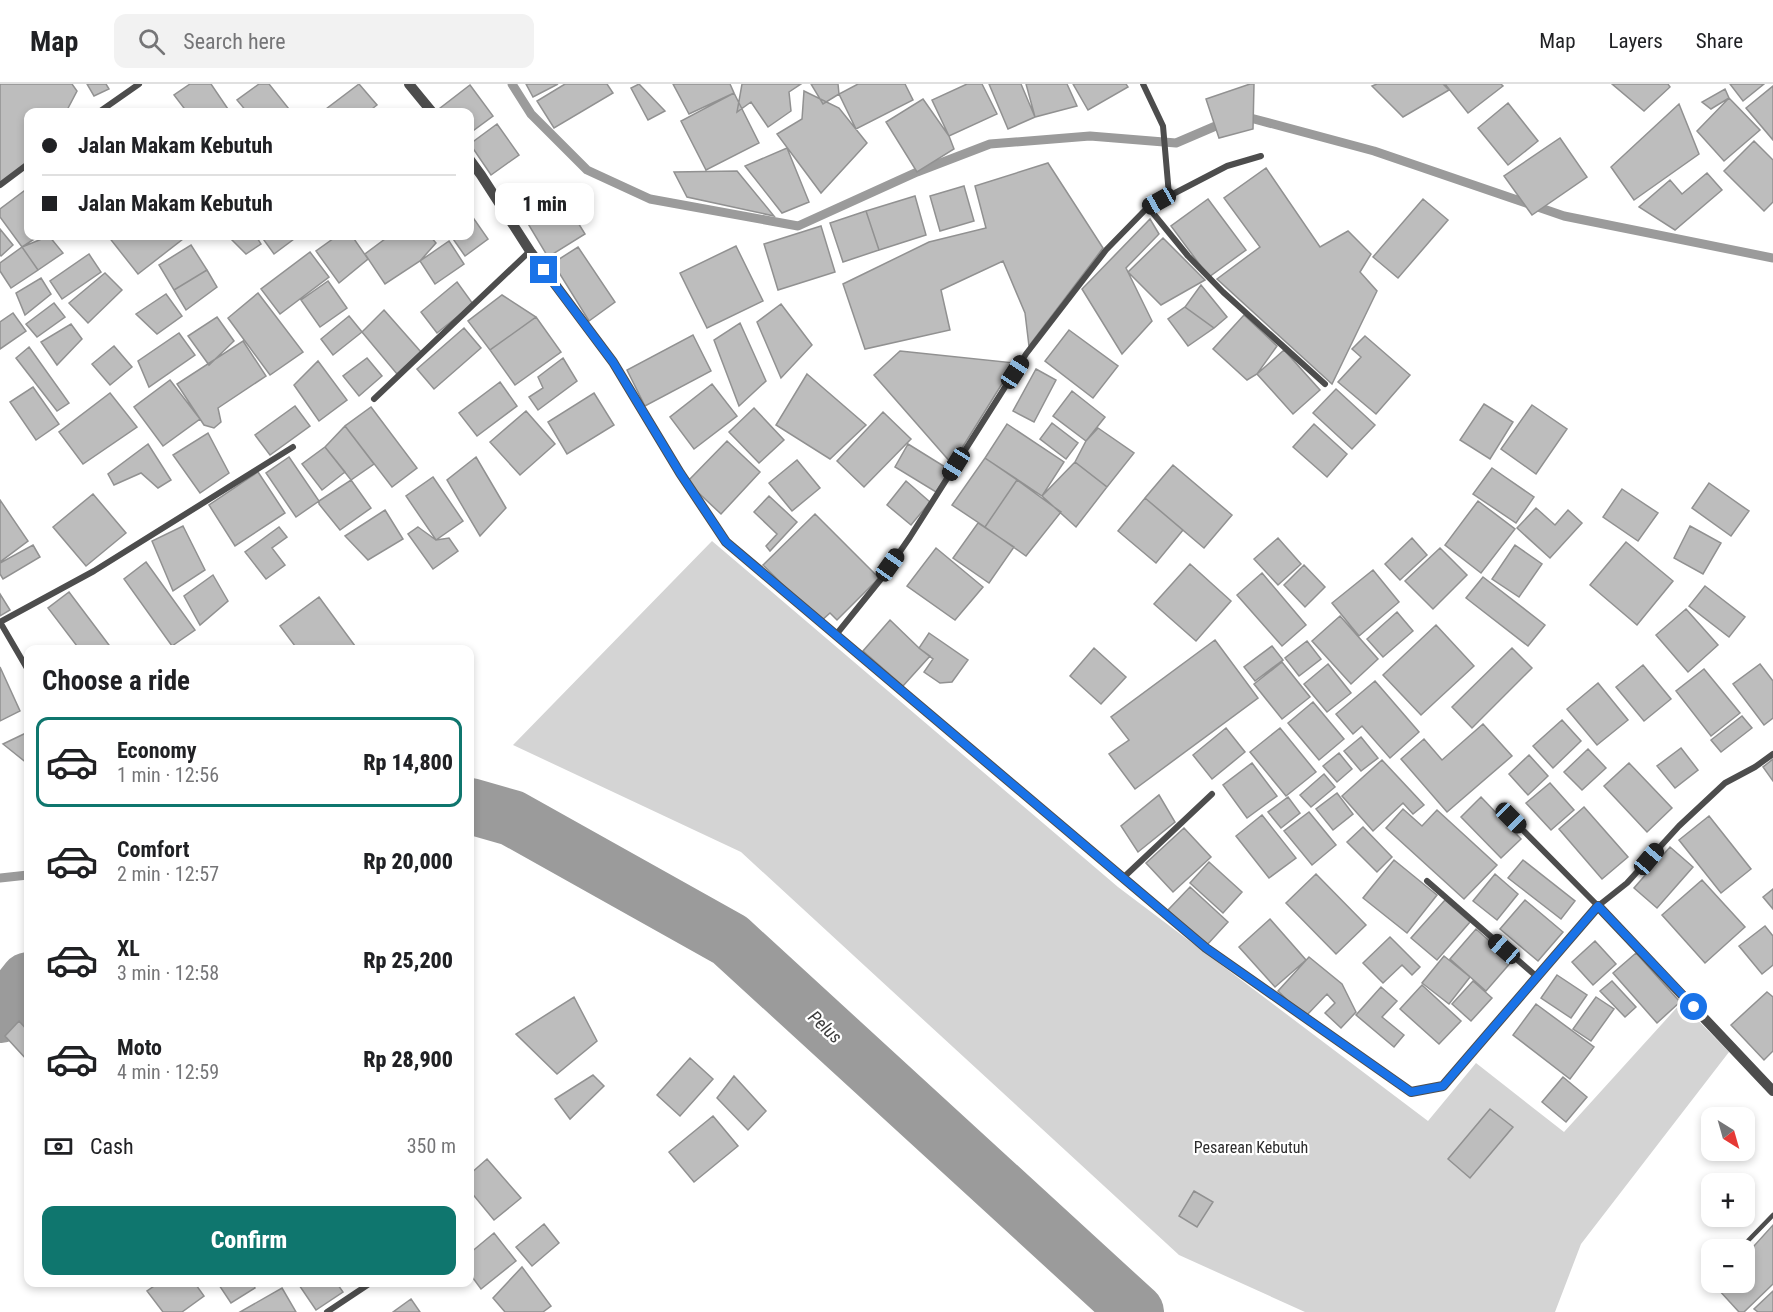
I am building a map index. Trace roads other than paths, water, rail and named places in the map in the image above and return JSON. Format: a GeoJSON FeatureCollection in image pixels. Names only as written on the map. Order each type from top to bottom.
{"type":"FeatureCollection","features":[{"type":"Feature","properties":{"kind":"street"},"geometry":{"type":"LineString","coordinates":[[105,108],[139,84]]}},
{"type":"Feature","properties":{"kind":"street"},"geometry":{"type":"LineString","coordinates":[[409,84],[429,108]]}},
{"type":"Feature","properties":{"kind":"street"},"geometry":{"type":"LineString","coordinates":[[1143,84],[1163,126],[1169,195]]}},
{"type":"Feature","properties":{"kind":"street"},"geometry":{"type":"LineString","coordinates":[[835,636],[910,537],[1026,354],[1106,250],[1148,207],[1227,166],[1261,156]]}},
{"type":"Feature","properties":{"kind":"street"},"geometry":{"type":"LineString","coordinates":[[474,165],[530,251],[613,362],[680,473],[726,542],[1206,948],[1411,1092],[1443,1086],[1598,906],[1628,883],[1673,832],[1725,783],[1755,767],[1773,754]]}},
{"type":"Feature","properties":{"kind":"street"},"geometry":{"type":"LineString","coordinates":[[0,185],[24,167]]}},
{"type":"Feature","properties":{"kind":"street"},"geometry":{"type":"LineString","coordinates":[[1148,207],[1188,256],[1223,292],[1324,384]]}},
{"type":"Feature","properties":{"kind":"street"},"geometry":{"type":"LineString","coordinates":[[374,399],[530,251]]}},
{"type":"Feature","properties":{"kind":"street"},"geometry":{"type":"LineString","coordinates":[[24,663],[0,622],[94,571],[293,447]]}},
{"type":"Feature","properties":{"kind":"street"},"geometry":{"type":"LineString","coordinates":[[1124,877],[1212,794]]}},
{"type":"Feature","properties":{"kind":"street"},"geometry":{"type":"LineString","coordinates":[[1511,818],[1598,906],[1773,1091]]}},
{"type":"Feature","properties":{"kind":"street"},"geometry":{"type":"LineString","coordinates":[[1427,880],[1536,976]]}},
{"type":"Feature","properties":{"kind":"street"},"geometry":{"type":"LineString","coordinates":[[327,1312],[364,1287]]}},
{"type":"Feature","properties":{"kind":"lane"},"geometry":{"type":"LineString","coordinates":[[1750,1239],[1773,1215]]}},
{"type":"Feature","properties":{"kind":"waterway"},"geometry":{"type":"LineString","coordinates":[[512,84],[531,114],[587,170],[650,199],[798,226],[917,172],[990,144],[1090,136],[1176,143],[1225,122]]}},
{"type":"Feature","properties":{"kind":"waterway"},"geometry":{"type":"LineString","coordinates":[[1243,116],[1374,151],[1564,216],[1773,258]]}},
{"type":"Feature","properties":{"kind":"waterway","name":"Pelus"},"geometry":{"type":"LineString","coordinates":[[474,807],[512,818],[730,940],[1136,1312]]}},
{"type":"Feature","properties":{"kind":"waterway"},"geometry":{"type":"LineString","coordinates":[[0,878],[24,875]]}},
{"type":"Feature","properties":{"kind":"waterway","name":"Pelus"},"geometry":{"type":"LineString","coordinates":[[0,1015],[24,985]]}},
{"type":"Feature","properties":{"kind":"park label","name":"Pesarean Kebutuh"},"geometry":{"type":"Point","coordinates":[1251,1147]}}]}
